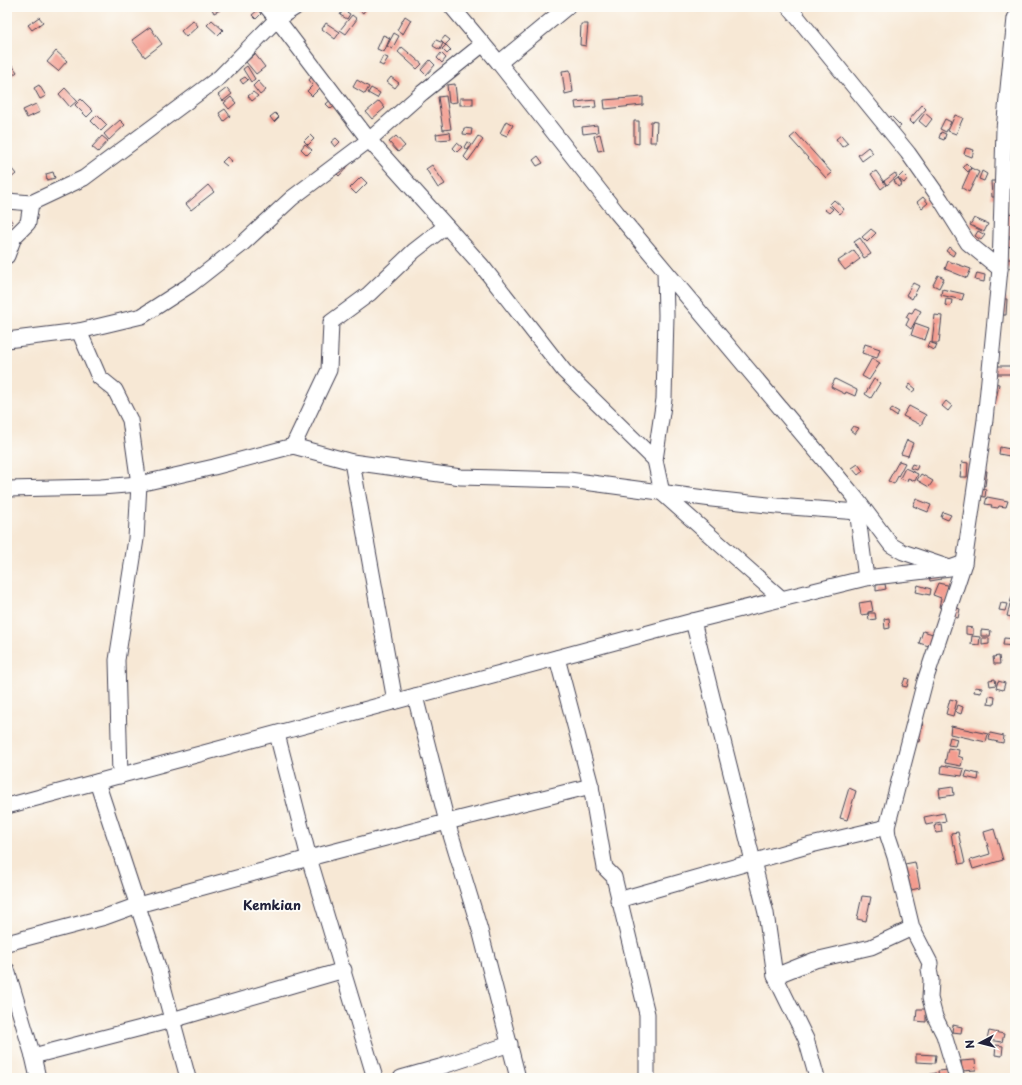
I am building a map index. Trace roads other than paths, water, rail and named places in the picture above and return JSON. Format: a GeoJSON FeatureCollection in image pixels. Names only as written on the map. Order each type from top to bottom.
{"type":"FeatureCollection","features":[{"type":"Feature","properties":{"kind":"street"},"geometry":{"type":"LineString","coordinates":[[267,7],[278,19],[369,140],[482,266],[564,371],[655,460]]}},
{"type":"Feature","properties":{"kind":"street"},"geometry":{"type":"LineString","coordinates":[[7,201],[31,203],[84,178],[220,77],[278,19],[296,7]]}},
{"type":"Feature","properties":{"kind":"street"},"geometry":{"type":"LineString","coordinates":[[452,7],[500,63],[598,190],[855,497],[891,545],[903,552],[957,565]]}},
{"type":"Feature","properties":{"kind":"street"},"geometry":{"type":"LineString","coordinates":[[500,63],[568,7]]}},
{"type":"Feature","properties":{"kind":"street"},"geometry":{"type":"LineString","coordinates":[[788,7],[908,153],[942,200],[968,243],[1000,269]]}},
{"type":"Feature","properties":{"kind":"street"},"geometry":{"type":"LineString","coordinates":[[957,1078],[944,1034],[935,1017],[930,998],[930,963],[912,928],[887,827],[957,565],[985,420],[1000,269],[1004,129],[1015,18]]}},
{"type":"Feature","properties":{"kind":"street"},"geometry":{"type":"LineString","coordinates":[[7,346],[7,340],[79,331],[142,316],[190,285],[242,245],[292,198],[369,140],[422,93],[483,44]]}},
{"type":"Feature","properties":{"kind":"street"},"geometry":{"type":"LineString","coordinates":[[7,256],[14,238],[28,223],[31,203]]}},
{"type":"Feature","properties":{"kind":"street"},"geometry":{"type":"LineString","coordinates":[[293,446],[329,370],[331,322],[369,294],[414,252],[446,226]]}},
{"type":"Feature","properties":{"kind":"street"},"geometry":{"type":"LineString","coordinates":[[665,271],[666,315],[664,399],[655,460],[662,493],[782,600]]}},
{"type":"Feature","properties":{"kind":"street"},"geometry":{"type":"LineString","coordinates":[[79,331],[99,377],[115,390],[130,420],[139,484],[136,539],[117,660],[120,776]]}},
{"type":"Feature","properties":{"kind":"street"},"geometry":{"type":"LineString","coordinates":[[7,489],[139,484],[214,467],[293,446],[352,462],[461,477],[569,480],[662,493],[777,506],[858,512]]}},
{"type":"Feature","properties":{"kind":"street"},"geometry":{"type":"LineString","coordinates":[[352,462],[395,701]]}},
{"type":"Feature","properties":{"kind":"street"},"geometry":{"type":"LineString","coordinates":[[855,497],[866,578]]}},
{"type":"Feature","properties":{"kind":"street"},"geometry":{"type":"LineString","coordinates":[[7,806],[693,621],[866,578],[957,565]]}},
{"type":"Feature","properties":{"kind":"street"},"geometry":{"type":"LineString","coordinates":[[693,621],[736,788],[752,862],[766,913],[776,976],[806,1039],[817,1078]]}},
{"type":"Feature","properties":{"kind":"street"},"geometry":{"type":"LineString","coordinates":[[557,658],[591,786],[605,868],[614,877],[618,900],[647,1014],[647,1078]]}},
{"type":"Feature","properties":{"kind":"street"},"geometry":{"type":"LineString","coordinates":[[415,696],[447,822],[480,930],[518,1078]]}},
{"type":"Feature","properties":{"kind":"street"},"geometry":{"type":"LineString","coordinates":[[277,734],[309,858],[376,1078]]}},
{"type":"Feature","properties":{"kind":"street"},"geometry":{"type":"LineString","coordinates":[[97,782],[157,964],[188,1078]]}},
{"type":"Feature","properties":{"kind":"street"},"geometry":{"type":"LineString","coordinates":[[7,943],[105,917],[138,905],[309,858],[591,786]]}},
{"type":"Feature","properties":{"kind":"street"},"geometry":{"type":"LineString","coordinates":[[618,900],[811,845],[887,827]]}},
{"type":"Feature","properties":{"kind":"street"},"geometry":{"type":"LineString","coordinates":[[776,976],[815,960],[871,947],[912,928]]}},
{"type":"Feature","properties":{"kind":"street"},"geometry":{"type":"LineString","coordinates":[[7,970],[33,1056],[38,1078]]}},
{"type":"Feature","properties":{"kind":"street"},"geometry":{"type":"LineString","coordinates":[[33,1056],[172,1020],[344,970]]}},
{"type":"Feature","properties":{"kind":"street"},"geometry":{"type":"LineString","coordinates":[[401,1078],[440,1068],[510,1044]]}},
{"type":"Feature","properties":{"kind":"district","name":"Kemkian"},"geometry":{"type":"Point","coordinates":[272,905]}}]}
